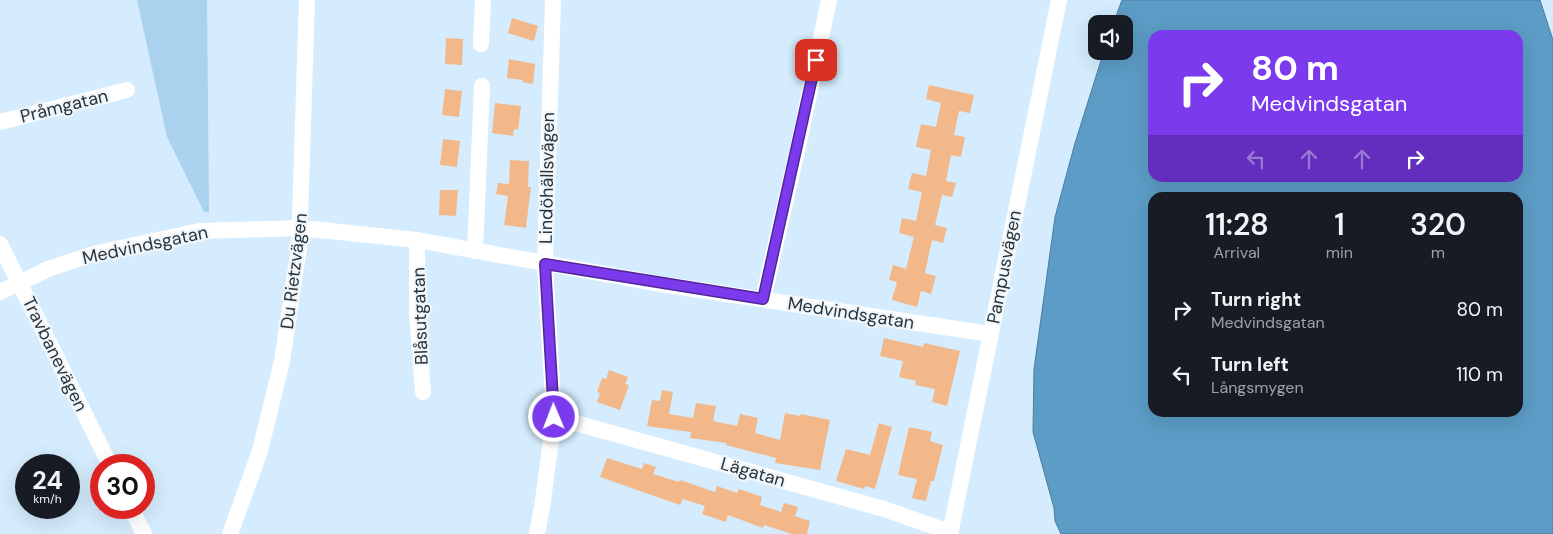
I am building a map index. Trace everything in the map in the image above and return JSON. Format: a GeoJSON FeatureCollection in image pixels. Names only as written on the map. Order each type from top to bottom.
{"type":"FeatureCollection","features":[{"type":"Feature","properties":{"kind":"street","name":"Du Rietzvägen"},"geometry":{"type":"LineString","coordinates":[[230,534],[260,451],[282,361],[299,248],[308,0]]}},
{"type":"Feature","properties":{"kind":"street"},"geometry":{"type":"LineString","coordinates":[[482,44],[483,0]]}},
{"type":"Feature","properties":{"kind":"street","name":"Lindöhällsvägen"},"geometry":{"type":"LineString","coordinates":[[537,534],[554,417],[545,264],[553,0]]}},
{"type":"Feature","properties":{"kind":"street"},"geometry":{"type":"LineString","coordinates":[[763,299],[829,0]]}},
{"type":"Feature","properties":{"kind":"street","name":"Pampusvägen"},"geometry":{"type":"LineString","coordinates":[[950,533],[1059,0]]}},
{"type":"Feature","properties":{"kind":"street"},"geometry":{"type":"LineString","coordinates":[[475,251],[482,86]]}},
{"type":"Feature","properties":{"kind":"street","name":"Pråmgatan"},"geometry":{"type":"LineString","coordinates":[[0,122],[127,90]]}},
{"type":"Feature","properties":{"kind":"street","name":"Medvindsgatan"},"geometry":{"type":"LineString","coordinates":[[0,292],[48,269],[93,254],[200,231],[301,228],[417,240],[545,264],[990,334]]}},
{"type":"Feature","properties":{"kind":"street","name":"Blåsutgatan"},"geometry":{"type":"LineString","coordinates":[[417,240],[418,312],[423,392]]}},
{"type":"Feature","properties":{"kind":"street","name":"Travbanevägen"},"geometry":{"type":"LineString","coordinates":[[0,244],[105,454]]}},
{"type":"Feature","properties":{"kind":"street","name":"Lägatan"},"geometry":{"type":"LineString","coordinates":[[554,417],[884,509],[950,533]]}},
{"type":"Feature","properties":{"kind":"street"},"geometry":{"type":"LineString","coordinates":[[136,519],[144,534]]}},
{"type":"Feature","properties":{"kind":"shaded area"},"geometry":{"type":"Polygon","coordinates":[[[137,0],[207,0],[209,212],[204,212],[167,137],[137,0]]]}},
{"type":"Feature","properties":{"kind":"shaded area"},"geometry":{"type":"Polygon","coordinates":[[[1122,0],[1540,0],[1553,40],[1553,534],[1061,534],[1055,521],[1054,508],[1033,432],[1034,369],[1055,217],[1075,143],[1101,60],[1133,60],[1133,15],[1116,15],[1122,0]]]}},
{"type":"Feature","properties":{"kind":"building"},"geometry":{"type":"Polygon","coordinates":[[[512,18],[538,26],[534,41],[508,33],[512,18]]]}},
{"type":"Feature","properties":{"kind":"building"},"geometry":{"type":"Polygon","coordinates":[[[446,38],[463,39],[462,65],[445,64],[446,38]]]}},
{"type":"Feature","properties":{"kind":"building"},"geometry":{"type":"Polygon","coordinates":[[[509,59],[535,64],[533,84],[522,82],[523,80],[507,78],[509,59]]]}},
{"type":"Feature","properties":{"kind":"building"},"geometry":{"type":"Polygon","coordinates":[[[929,85],[974,95],[970,113],[959,111],[954,135],[965,137],[961,157],[951,155],[946,181],[956,183],[952,197],[942,195],[935,225],[947,228],[943,243],[932,240],[925,273],[936,276],[931,294],[921,291],[917,307],[892,300],[897,282],[889,280],[893,265],[906,269],[914,237],[899,233],[902,218],[916,221],[922,192],[908,189],[912,173],[926,176],[931,150],[916,147],[921,124],[936,127],[941,103],[926,99],[929,85]]]}},
{"type":"Feature","properties":{"kind":"building"},"geometry":{"type":"Polygon","coordinates":[[[445,89],[462,91],[459,117],[442,115],[445,89]]]}},
{"type":"Feature","properties":{"kind":"building"},"geometry":{"type":"Polygon","coordinates":[[[495,103],[521,106],[518,130],[514,129],[513,136],[492,133],[495,103]]]}},
{"type":"Feature","properties":{"kind":"building"},"geometry":{"type":"Polygon","coordinates":[[[443,139],[460,141],[457,167],[440,165],[443,139]]]}},
{"type":"Feature","properties":{"kind":"building"},"geometry":{"type":"Polygon","coordinates":[[[510,160],[529,161],[528,187],[531,187],[526,228],[504,225],[508,196],[496,194],[498,183],[509,184],[510,160]]]}},
{"type":"Feature","properties":{"kind":"building"},"geometry":{"type":"Polygon","coordinates":[[[440,190],[458,190],[456,216],[439,215],[440,190]]]}},
{"type":"Feature","properties":{"kind":"building"},"geometry":{"type":"Polygon","coordinates":[[[884,338],[923,347],[924,343],[960,351],[947,406],[932,402],[935,389],[915,385],[916,381],[899,377],[903,361],[880,356],[884,338]]]}},
{"type":"Feature","properties":{"kind":"building"},"geometry":{"type":"Polygon","coordinates":[[[609,370],[628,377],[625,384],[629,385],[620,410],[597,402],[600,393],[597,392],[602,378],[606,379],[609,370]]]}},
{"type":"Feature","properties":{"kind":"building"},"geometry":{"type":"Polygon","coordinates":[[[662,390],[673,392],[669,414],[693,418],[696,403],[716,406],[713,421],[737,426],[740,414],[758,418],[755,433],[780,440],[785,413],[830,420],[820,470],[775,463],[776,458],[726,445],[726,443],[690,438],[691,432],[647,426],[652,400],[660,401],[662,390]]]}},
{"type":"Feature","properties":{"kind":"building"},"geometry":{"type":"Polygon","coordinates":[[[879,423],[892,427],[875,489],[865,486],[864,489],[836,481],[846,449],[870,455],[879,423]]]}},
{"type":"Feature","properties":{"kind":"building"},"geometry":{"type":"Polygon","coordinates":[[[909,427],[932,432],[930,441],[943,445],[934,481],[931,481],[926,501],[912,498],[917,479],[898,475],[909,427]]]}},
{"type":"Feature","properties":{"kind":"building"},"geometry":{"type":"Polygon","coordinates":[[[607,458],[642,469],[644,463],[656,467],[653,474],[679,482],[680,480],[715,492],[717,486],[737,493],[739,489],[762,497],[760,505],[781,512],[784,503],[798,507],[795,516],[810,521],[807,534],[792,534],[764,525],[763,528],[728,515],[726,522],[702,514],[705,506],[683,499],[680,505],[600,477],[607,458]]]}},
{"type":"Feature","properties":{"kind":"route"},"geometry":{"type":"LineString","coordinates":[[554,417],[554,391],[545,264],[660,284],[763,299],[816,60]]}}]}
